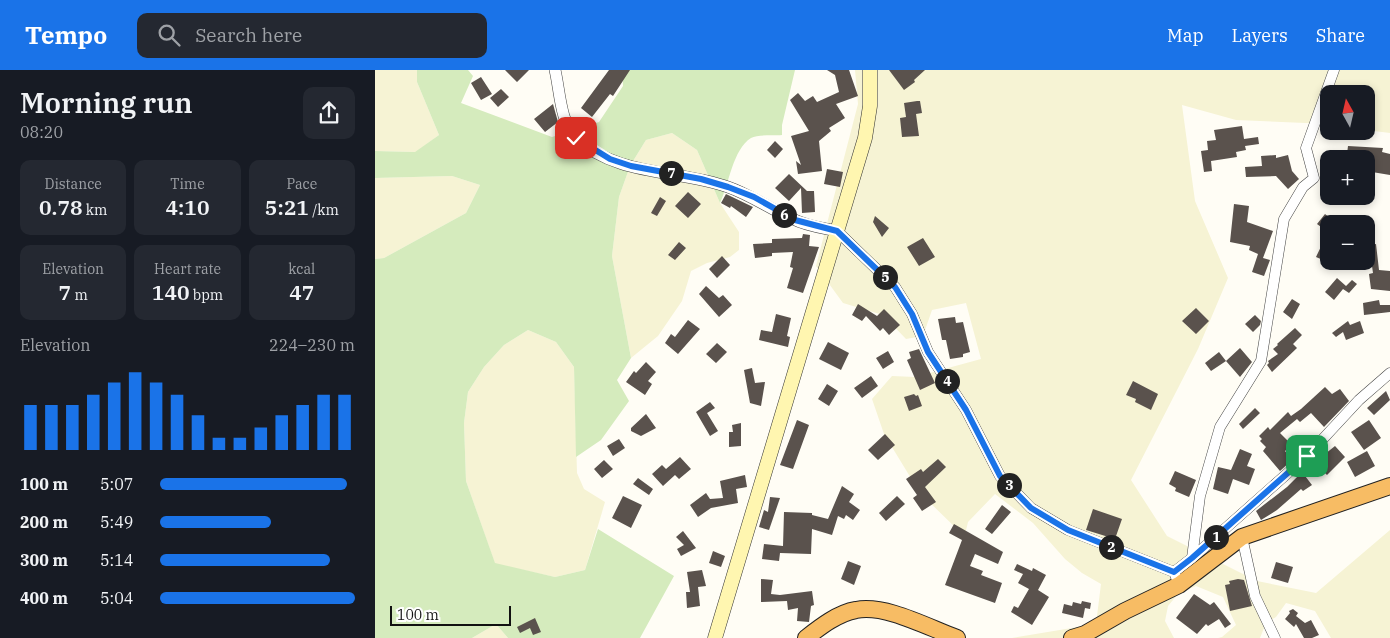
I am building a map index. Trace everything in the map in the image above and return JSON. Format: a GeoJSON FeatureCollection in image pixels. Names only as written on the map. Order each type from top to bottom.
{"type":"FeatureCollection","features":[{"type":"Feature","properties":{"kind":"highway"},"geometry":{"type":"LineString","coordinates":[[1081,637],[1242,537],[1390,486]]}},
{"type":"Feature","properties":{"kind":"highway"},"geometry":{"type":"LineString","coordinates":[[806,638],[827,622],[856,610],[878,609],[957,638]]}},
{"type":"Feature","properties":{"kind":"main road"},"geometry":{"type":"LineString","coordinates":[[715,638],[868,123],[871,106],[870,70]]}},
{"type":"Feature","properties":{"kind":"street"},"geometry":{"type":"LineString","coordinates":[[555,70],[569,127],[576,138],[598,153],[631,166],[701,179],[728,187],[754,197],[795,220],[837,231],[895,287],[912,314],[928,352],[966,410],[1000,476],[1025,502],[1031,508],[1068,530],[1176,578],[1192,558],[1307,456],[1359,400],[1390,373]]}},
{"type":"Feature","properties":{"kind":"street"},"geometry":{"type":"LineString","coordinates":[[1192,558],[1200,496],[1220,427],[1239,400],[1261,361],[1284,219],[1303,187],[1315,178],[1306,148],[1334,70]]}},
{"type":"Feature","properties":{"kind":"street"},"geometry":{"type":"LineString","coordinates":[[1242,537],[1255,596],[1275,638]]}},
{"type":"Feature","properties":{"kind":"shaded area"},"geometry":{"type":"Polygon","coordinates":[[[375,70],[417,70],[417,82],[439,135],[416,152],[375,151],[375,70]]]}},
{"type":"Feature","properties":{"kind":"shaded area"},"geometry":{"type":"Polygon","coordinates":[[[855,70],[1390,70],[1390,133],[1375,131],[1375,85],[1320,85],[1320,124],[1236,120],[1182,105],[1195,201],[1228,278],[1198,349],[1131,480],[1167,536],[1257,581],[1316,593],[1390,530],[1390,638],[1331,638],[1315,611],[1286,603],[1276,617],[1266,623],[1260,638],[1218,638],[1222,637],[1236,625],[1223,597],[1196,586],[1178,594],[1168,606],[1165,621],[1174,638],[1012,638],[1096,624],[1101,584],[1082,573],[1065,559],[1033,523],[995,494],[968,522],[964,539],[961,533],[920,493],[884,434],[872,399],[892,376],[915,377],[981,359],[966,303],[932,310],[923,336],[906,339],[883,315],[843,303],[816,266],[858,104],[855,70]]]}},
{"type":"Feature","properties":{"kind":"shaded area"},"geometry":{"type":"Polygon","coordinates":[[[672,133],[697,150],[720,203],[739,232],[739,250],[730,257],[707,263],[691,271],[682,301],[658,336],[631,358],[612,256],[619,197],[630,166],[646,140],[672,133]]]}},
{"type":"Feature","properties":{"kind":"shaded area"},"geometry":{"type":"Polygon","coordinates":[[[452,176],[480,185],[466,213],[384,258],[375,259],[375,178],[452,176]]]}},
{"type":"Feature","properties":{"kind":"shaded area"},"geometry":{"type":"Polygon","coordinates":[[[528,330],[556,342],[574,367],[577,473],[584,489],[605,502],[585,570],[555,577],[495,564],[466,481],[464,423],[468,392],[484,367],[504,345],[528,330]]]}},
{"type":"Feature","properties":{"kind":"shaded area"},"geometry":{"type":"Polygon","coordinates":[[[496,624],[508,638],[472,638],[496,624]]]}},
{"type":"Feature","properties":{"kind":"green space"},"geometry":{"type":"Polygon","coordinates":[[[417,70],[468,70],[473,76],[461,103],[552,137],[599,122],[623,86],[622,70],[795,70],[782,125],[782,135],[754,137],[745,143],[736,158],[720,203],[697,150],[672,133],[646,140],[630,166],[619,197],[612,256],[631,358],[617,380],[629,401],[601,440],[576,457],[574,367],[556,342],[528,330],[504,345],[484,367],[468,392],[464,423],[466,481],[495,563],[555,577],[585,570],[598,529],[674,576],[640,638],[508,638],[496,624],[472,638],[375,638],[375,259],[384,258],[466,213],[480,185],[452,176],[375,178],[375,151],[415,152],[439,135],[417,82],[417,70]]]}},
{"type":"Feature","properties":{"kind":"building"},"geometry":{"type":"Polygon","coordinates":[[[505,70],[529,70],[517,82],[505,70]]]}},
{"type":"Feature","properties":{"kind":"building"},"geometry":{"type":"Polygon","coordinates":[[[609,70],[630,70],[613,96],[610,94],[592,117],[581,108],[609,70]]]}},
{"type":"Feature","properties":{"kind":"building"},"geometry":{"type":"Polygon","coordinates":[[[827,70],[849,70],[858,96],[836,104],[845,118],[829,128],[831,131],[819,141],[822,171],[798,174],[796,161],[801,165],[791,136],[809,131],[790,100],[798,93],[805,101],[813,96],[817,102],[839,92],[835,75],[827,70]]]}},
{"type":"Feature","properties":{"kind":"building"},"geometry":{"type":"Polygon","coordinates":[[[889,70],[925,70],[914,80],[915,82],[904,90],[889,70]]]}},
{"type":"Feature","properties":{"kind":"building"},"geometry":{"type":"Polygon","coordinates":[[[481,77],[492,94],[481,100],[471,83],[481,77]]]}},
{"type":"Feature","properties":{"kind":"building"},"geometry":{"type":"Polygon","coordinates":[[[501,89],[509,97],[498,107],[490,98],[501,89]]]}},
{"type":"Feature","properties":{"kind":"building"},"geometry":{"type":"Polygon","coordinates":[[[920,101],[922,113],[916,114],[919,136],[902,137],[900,118],[906,117],[904,103],[920,101]]]}},
{"type":"Feature","properties":{"kind":"building"},"geometry":{"type":"Polygon","coordinates":[[[553,104],[558,122],[545,132],[534,119],[553,104]]]}},
{"type":"Feature","properties":{"kind":"building"},"geometry":{"type":"Polygon","coordinates":[[[1242,126],[1244,139],[1258,137],[1259,144],[1245,146],[1246,150],[1236,152],[1237,157],[1211,161],[1212,171],[1204,172],[1201,151],[1208,150],[1207,141],[1216,140],[1214,130],[1242,126]]]}},
{"type":"Feature","properties":{"kind":"building"},"geometry":{"type":"Polygon","coordinates":[[[775,141],[783,149],[775,158],[767,150],[775,141]]]}},
{"type":"Feature","properties":{"kind":"building"},"geometry":{"type":"Polygon","coordinates":[[[1348,146],[1383,148],[1382,152],[1390,154],[1390,175],[1375,172],[1375,150],[1348,150],[1348,146]]]}},
{"type":"Feature","properties":{"kind":"building"},"geometry":{"type":"Polygon","coordinates":[[[1276,155],[1276,158],[1288,155],[1292,171],[1299,179],[1288,189],[1276,176],[1246,177],[1245,167],[1262,166],[1261,156],[1276,155]]]}},
{"type":"Feature","properties":{"kind":"building"},"geometry":{"type":"Polygon","coordinates":[[[827,169],[843,172],[840,187],[824,184],[827,169]]]}},
{"type":"Feature","properties":{"kind":"building"},"geometry":{"type":"Polygon","coordinates":[[[789,174],[807,191],[814,191],[815,212],[802,213],[801,188],[789,201],[775,188],[789,174]]]}},
{"type":"Feature","properties":{"kind":"building"},"geometry":{"type":"Polygon","coordinates":[[[688,192],[701,204],[688,218],[675,206],[688,192]]]}},
{"type":"Feature","properties":{"kind":"building"},"geometry":{"type":"Polygon","coordinates":[[[726,194],[753,207],[746,217],[731,206],[730,208],[721,203],[726,194]]]}},
{"type":"Feature","properties":{"kind":"building"},"geometry":{"type":"Polygon","coordinates":[[[660,197],[666,201],[657,216],[651,213],[660,197]]]}},
{"type":"Feature","properties":{"kind":"building"},"geometry":{"type":"Polygon","coordinates":[[[1234,204],[1249,206],[1247,222],[1273,231],[1263,258],[1270,260],[1264,276],[1252,272],[1258,254],[1249,250],[1250,246],[1230,242],[1234,204]]]}},
{"type":"Feature","properties":{"kind":"building"},"geometry":{"type":"Polygon","coordinates":[[[875,216],[889,228],[882,237],[873,222],[875,216]]]}},
{"type":"Feature","properties":{"kind":"building"},"geometry":{"type":"Polygon","coordinates":[[[803,234],[810,235],[809,246],[819,247],[803,293],[787,288],[793,268],[790,267],[793,252],[772,253],[772,256],[755,258],[753,244],[772,243],[772,239],[802,238],[803,234]]]}},
{"type":"Feature","properties":{"kind":"building"},"geometry":{"type":"Polygon","coordinates":[[[923,238],[935,257],[919,266],[907,247],[923,238]]]}},
{"type":"Feature","properties":{"kind":"building"},"geometry":{"type":"Polygon","coordinates":[[[679,242],[686,248],[675,260],[668,255],[679,242]]]}},
{"type":"Feature","properties":{"kind":"building"},"geometry":{"type":"Polygon","coordinates":[[[1375,244],[1379,270],[1390,271],[1390,291],[1371,289],[1369,274],[1375,270],[1375,244]]]}},
{"type":"Feature","properties":{"kind":"building"},"geometry":{"type":"Polygon","coordinates":[[[1320,249],[1320,259],[1316,257],[1320,249]]]}},
{"type":"Feature","properties":{"kind":"building"},"geometry":{"type":"Polygon","coordinates":[[[722,256],[730,265],[717,278],[709,269],[722,256]]]}},
{"type":"Feature","properties":{"kind":"building"},"geometry":{"type":"Polygon","coordinates":[[[1337,278],[1346,286],[1352,280],[1357,284],[1349,293],[1343,289],[1334,300],[1325,292],[1337,278]]]}},
{"type":"Feature","properties":{"kind":"building"},"geometry":{"type":"Polygon","coordinates":[[[706,286],[719,298],[723,295],[732,305],[719,317],[699,294],[706,286]]]}},
{"type":"Feature","properties":{"kind":"building"},"geometry":{"type":"Polygon","coordinates":[[[1292,299],[1300,304],[1292,319],[1283,312],[1292,299]]]}},
{"type":"Feature","properties":{"kind":"building"},"geometry":{"type":"Polygon","coordinates":[[[1379,300],[1380,305],[1390,305],[1390,312],[1364,315],[1363,303],[1379,300]]]}},
{"type":"Feature","properties":{"kind":"building"},"geometry":{"type":"Polygon","coordinates":[[[858,304],[877,316],[884,309],[900,325],[889,335],[883,328],[880,331],[866,316],[862,321],[852,315],[858,304]]]}},
{"type":"Feature","properties":{"kind":"building"},"geometry":{"type":"Polygon","coordinates":[[[1196,308],[1209,321],[1196,334],[1182,321],[1196,308]]]}},
{"type":"Feature","properties":{"kind":"building"},"geometry":{"type":"Polygon","coordinates":[[[776,314],[791,318],[787,336],[790,337],[788,347],[759,340],[761,330],[772,332],[776,314]]]}},
{"type":"Feature","properties":{"kind":"building"},"geometry":{"type":"Polygon","coordinates":[[[1255,315],[1261,321],[1260,325],[1253,332],[1245,324],[1255,315]]]}},
{"type":"Feature","properties":{"kind":"building"},"geometry":{"type":"Polygon","coordinates":[[[955,317],[956,323],[963,322],[970,352],[963,354],[963,357],[950,359],[946,340],[942,340],[938,319],[955,317]]]}},
{"type":"Feature","properties":{"kind":"building"},"geometry":{"type":"Polygon","coordinates":[[[688,320],[700,329],[678,354],[665,343],[671,334],[675,337],[688,320]]]}},
{"type":"Feature","properties":{"kind":"building"},"geometry":{"type":"Polygon","coordinates":[[[1348,321],[1350,325],[1360,321],[1364,333],[1346,340],[1343,332],[1336,337],[1332,333],[1348,321]]]}},
{"type":"Feature","properties":{"kind":"building"},"geometry":{"type":"Polygon","coordinates":[[[1295,328],[1302,335],[1293,344],[1297,348],[1272,372],[1267,365],[1268,361],[1278,354],[1273,349],[1295,328]]]}},
{"type":"Feature","properties":{"kind":"building"},"geometry":{"type":"Polygon","coordinates":[[[828,342],[849,353],[841,370],[819,359],[828,342]]]}},
{"type":"Feature","properties":{"kind":"building"},"geometry":{"type":"Polygon","coordinates":[[[717,343],[727,352],[716,363],[706,354],[717,343]]]}},
{"type":"Feature","properties":{"kind":"building"},"geometry":{"type":"Polygon","coordinates":[[[1240,348],[1252,362],[1240,377],[1226,361],[1240,348]]]}},
{"type":"Feature","properties":{"kind":"building"},"geometry":{"type":"Polygon","coordinates":[[[919,349],[935,383],[920,390],[907,360],[911,358],[909,352],[919,349]]]}},
{"type":"Feature","properties":{"kind":"building"},"geometry":{"type":"Polygon","coordinates":[[[888,351],[894,362],[883,369],[876,358],[888,351]]]}},
{"type":"Feature","properties":{"kind":"building"},"geometry":{"type":"Polygon","coordinates":[[[1219,352],[1226,361],[1211,371],[1205,363],[1219,352]]]}},
{"type":"Feature","properties":{"kind":"building"},"geometry":{"type":"Polygon","coordinates":[[[646,362],[656,372],[648,381],[652,384],[645,395],[626,382],[634,371],[636,373],[646,362]]]}},
{"type":"Feature","properties":{"kind":"building"},"geometry":{"type":"Polygon","coordinates":[[[752,368],[755,383],[765,382],[761,406],[750,403],[744,370],[752,368]]]}},
{"type":"Feature","properties":{"kind":"building"},"geometry":{"type":"Polygon","coordinates":[[[871,376],[878,386],[862,398],[854,388],[871,376]]]}},
{"type":"Feature","properties":{"kind":"building"},"geometry":{"type":"Polygon","coordinates":[[[1133,381],[1158,394],[1151,410],[1135,402],[1136,399],[1126,395],[1133,381]]]}},
{"type":"Feature","properties":{"kind":"building"},"geometry":{"type":"Polygon","coordinates":[[[827,384],[838,391],[829,406],[818,399],[827,384]]]}},
{"type":"Feature","properties":{"kind":"building"},"geometry":{"type":"Polygon","coordinates":[[[1325,387],[1332,394],[1340,389],[1349,401],[1324,427],[1311,413],[1300,422],[1297,419],[1280,433],[1292,445],[1285,451],[1292,460],[1280,471],[1263,451],[1266,447],[1260,441],[1262,439],[1259,436],[1268,427],[1270,430],[1288,412],[1291,416],[1301,409],[1325,387]]]}},
{"type":"Feature","properties":{"kind":"building"},"geometry":{"type":"Polygon","coordinates":[[[1386,391],[1390,400],[1374,415],[1367,408],[1386,391]]]}},
{"type":"Feature","properties":{"kind":"building"},"geometry":{"type":"Polygon","coordinates":[[[914,394],[918,395],[922,406],[909,411],[904,397],[914,394]]]}},
{"type":"Feature","properties":{"kind":"building"},"geometry":{"type":"Polygon","coordinates":[[[710,402],[715,408],[707,413],[718,431],[710,436],[696,412],[710,402]]]}},
{"type":"Feature","properties":{"kind":"building"},"geometry":{"type":"Polygon","coordinates":[[[1255,408],[1260,413],[1243,429],[1239,424],[1255,408]]]}},
{"type":"Feature","properties":{"kind":"building"},"geometry":{"type":"Polygon","coordinates":[[[646,414],[656,428],[641,436],[631,431],[631,428],[646,414]]]}},
{"type":"Feature","properties":{"kind":"building"},"geometry":{"type":"Polygon","coordinates":[[[797,420],[809,425],[793,469],[780,465],[797,420]]]}},
{"type":"Feature","properties":{"kind":"building"},"geometry":{"type":"Polygon","coordinates":[[[1369,420],[1381,438],[1364,450],[1351,432],[1369,420]]]}},
{"type":"Feature","properties":{"kind":"building"},"geometry":{"type":"Polygon","coordinates":[[[741,423],[741,446],[729,447],[729,432],[733,432],[732,425],[741,423]]]}},
{"type":"Feature","properties":{"kind":"building"},"geometry":{"type":"Polygon","coordinates":[[[885,434],[895,445],[878,460],[868,450],[885,434]]]}},
{"type":"Feature","properties":{"kind":"building"},"geometry":{"type":"Polygon","coordinates":[[[619,439],[625,448],[613,456],[607,446],[619,439]]]}},
{"type":"Feature","properties":{"kind":"building"},"geometry":{"type":"Polygon","coordinates":[[[1335,446],[1345,457],[1327,475],[1324,472],[1320,476],[1310,466],[1335,446]]]}},
{"type":"Feature","properties":{"kind":"building"},"geometry":{"type":"Polygon","coordinates":[[[1240,449],[1252,454],[1247,466],[1255,469],[1249,485],[1233,479],[1228,494],[1213,489],[1218,467],[1231,470],[1240,449]]]}},
{"type":"Feature","properties":{"kind":"building"},"geometry":{"type":"Polygon","coordinates":[[[1367,451],[1375,466],[1355,477],[1347,462],[1367,451]]]}},
{"type":"Feature","properties":{"kind":"building"},"geometry":{"type":"Polygon","coordinates":[[[680,457],[691,469],[679,479],[675,475],[663,486],[652,474],[662,465],[666,469],[680,457]]]}},
{"type":"Feature","properties":{"kind":"building"},"geometry":{"type":"Polygon","coordinates":[[[938,459],[946,467],[925,487],[936,502],[922,511],[913,498],[917,495],[906,479],[921,469],[923,472],[938,459]]]}},
{"type":"Feature","properties":{"kind":"building"},"geometry":{"type":"Polygon","coordinates":[[[604,460],[613,469],[602,478],[594,469],[604,460]]]}},
{"type":"Feature","properties":{"kind":"building"},"geometry":{"type":"Polygon","coordinates":[[[1175,471],[1196,480],[1189,497],[1175,491],[1176,488],[1169,484],[1175,471]]]}},
{"type":"Feature","properties":{"kind":"building"},"geometry":{"type":"Polygon","coordinates":[[[1302,472],[1312,485],[1303,491],[1301,489],[1277,510],[1261,520],[1256,511],[1287,487],[1302,472]]]}},
{"type":"Feature","properties":{"kind":"building"},"geometry":{"type":"Polygon","coordinates":[[[745,475],[747,487],[736,489],[738,503],[711,508],[698,517],[690,505],[706,493],[710,499],[723,498],[720,481],[745,475]]]}},
{"type":"Feature","properties":{"kind":"building"},"geometry":{"type":"Polygon","coordinates":[[[638,478],[653,489],[649,495],[633,484],[638,478]]]}},
{"type":"Feature","properties":{"kind":"building"},"geometry":{"type":"Polygon","coordinates":[[[842,486],[854,494],[849,502],[860,510],[853,520],[846,515],[844,519],[838,516],[832,535],[812,529],[811,554],[780,553],[779,561],[762,559],[764,544],[783,546],[784,512],[812,513],[812,515],[828,519],[842,486]]]}},
{"type":"Feature","properties":{"kind":"building"},"geometry":{"type":"Polygon","coordinates":[[[623,496],[642,505],[631,528],[612,518],[623,496]]]}},
{"type":"Feature","properties":{"kind":"building"},"geometry":{"type":"Polygon","coordinates":[[[897,496],[905,504],[886,521],[879,513],[897,496]]]}},
{"type":"Feature","properties":{"kind":"building"},"geometry":{"type":"Polygon","coordinates":[[[770,497],[780,498],[769,530],[759,527],[764,510],[768,512],[770,497]]]}},
{"type":"Feature","properties":{"kind":"building"},"geometry":{"type":"Polygon","coordinates":[[[1002,505],[1011,512],[992,534],[985,529],[1002,505]]]}},
{"type":"Feature","properties":{"kind":"building"},"geometry":{"type":"Polygon","coordinates":[[[1093,509],[1122,519],[1115,539],[1086,530],[1093,509]]]}},
{"type":"Feature","properties":{"kind":"building"},"geometry":{"type":"Polygon","coordinates":[[[954,524],[1003,552],[998,564],[975,554],[970,566],[983,571],[981,575],[1002,583],[995,603],[945,585],[962,540],[949,533],[954,524]]]}},
{"type":"Feature","properties":{"kind":"building"},"geometry":{"type":"Polygon","coordinates":[[[683,531],[696,548],[681,556],[677,549],[684,545],[676,537],[683,531]]]}},
{"type":"Feature","properties":{"kind":"building"},"geometry":{"type":"Polygon","coordinates":[[[713,551],[725,556],[721,567],[709,563],[713,551]]]}},
{"type":"Feature","properties":{"kind":"building"},"geometry":{"type":"Polygon","coordinates":[[[848,561],[861,566],[854,585],[841,579],[848,561]]]}},
{"type":"Feature","properties":{"kind":"building"},"geometry":{"type":"Polygon","coordinates":[[[1276,562],[1293,567],[1288,583],[1271,578],[1276,562]]]}},
{"type":"Feature","properties":{"kind":"building"},"geometry":{"type":"Polygon","coordinates":[[[1017,564],[1032,571],[1033,568],[1046,575],[1038,590],[1049,597],[1032,625],[1011,612],[1014,606],[1018,608],[1029,589],[1018,583],[1023,574],[1014,570],[1017,564]]]}},
{"type":"Feature","properties":{"kind":"building"},"geometry":{"type":"Polygon","coordinates":[[[702,570],[706,586],[698,587],[700,606],[687,608],[686,592],[690,592],[687,572],[702,570]]]}},
{"type":"Feature","properties":{"kind":"building"},"geometry":{"type":"Polygon","coordinates":[[[761,579],[773,580],[771,594],[780,595],[812,591],[814,605],[811,606],[809,622],[797,621],[798,608],[788,610],[787,601],[761,602],[761,579]]]}},
{"type":"Feature","properties":{"kind":"building"},"geometry":{"type":"Polygon","coordinates":[[[1244,580],[1252,606],[1230,611],[1225,585],[1230,584],[1229,581],[1244,580]]]}},
{"type":"Feature","properties":{"kind":"building"},"geometry":{"type":"Polygon","coordinates":[[[1194,594],[1210,605],[1214,602],[1231,624],[1225,628],[1219,619],[1208,626],[1206,624],[1197,634],[1176,618],[1194,594]]]}},
{"type":"Feature","properties":{"kind":"building"},"geometry":{"type":"Polygon","coordinates":[[[1082,601],[1091,603],[1090,609],[1085,608],[1083,618],[1062,613],[1064,604],[1072,606],[1073,602],[1081,604],[1082,601]]]}},
{"type":"Feature","properties":{"kind":"building"},"geometry":{"type":"Polygon","coordinates":[[[1293,609],[1298,613],[1296,616],[1305,623],[1311,620],[1319,635],[1312,638],[1304,638],[1296,624],[1294,627],[1285,619],[1290,613],[1289,611],[1293,609]]]}},
{"type":"Feature","properties":{"kind":"building"},"geometry":{"type":"Polygon","coordinates":[[[535,618],[541,632],[533,635],[530,628],[520,633],[517,627],[535,618]]]}},
{"type":"Feature","properties":{"kind":"route"},"geometry":{"type":"LineString","coordinates":[[576,138],[610,159],[631,166],[701,179],[728,187],[754,197],[795,220],[837,231],[895,287],[912,314],[928,352],[966,410],[1000,476],[1031,508],[1068,530],[1174,572],[1307,456]]}}]}
